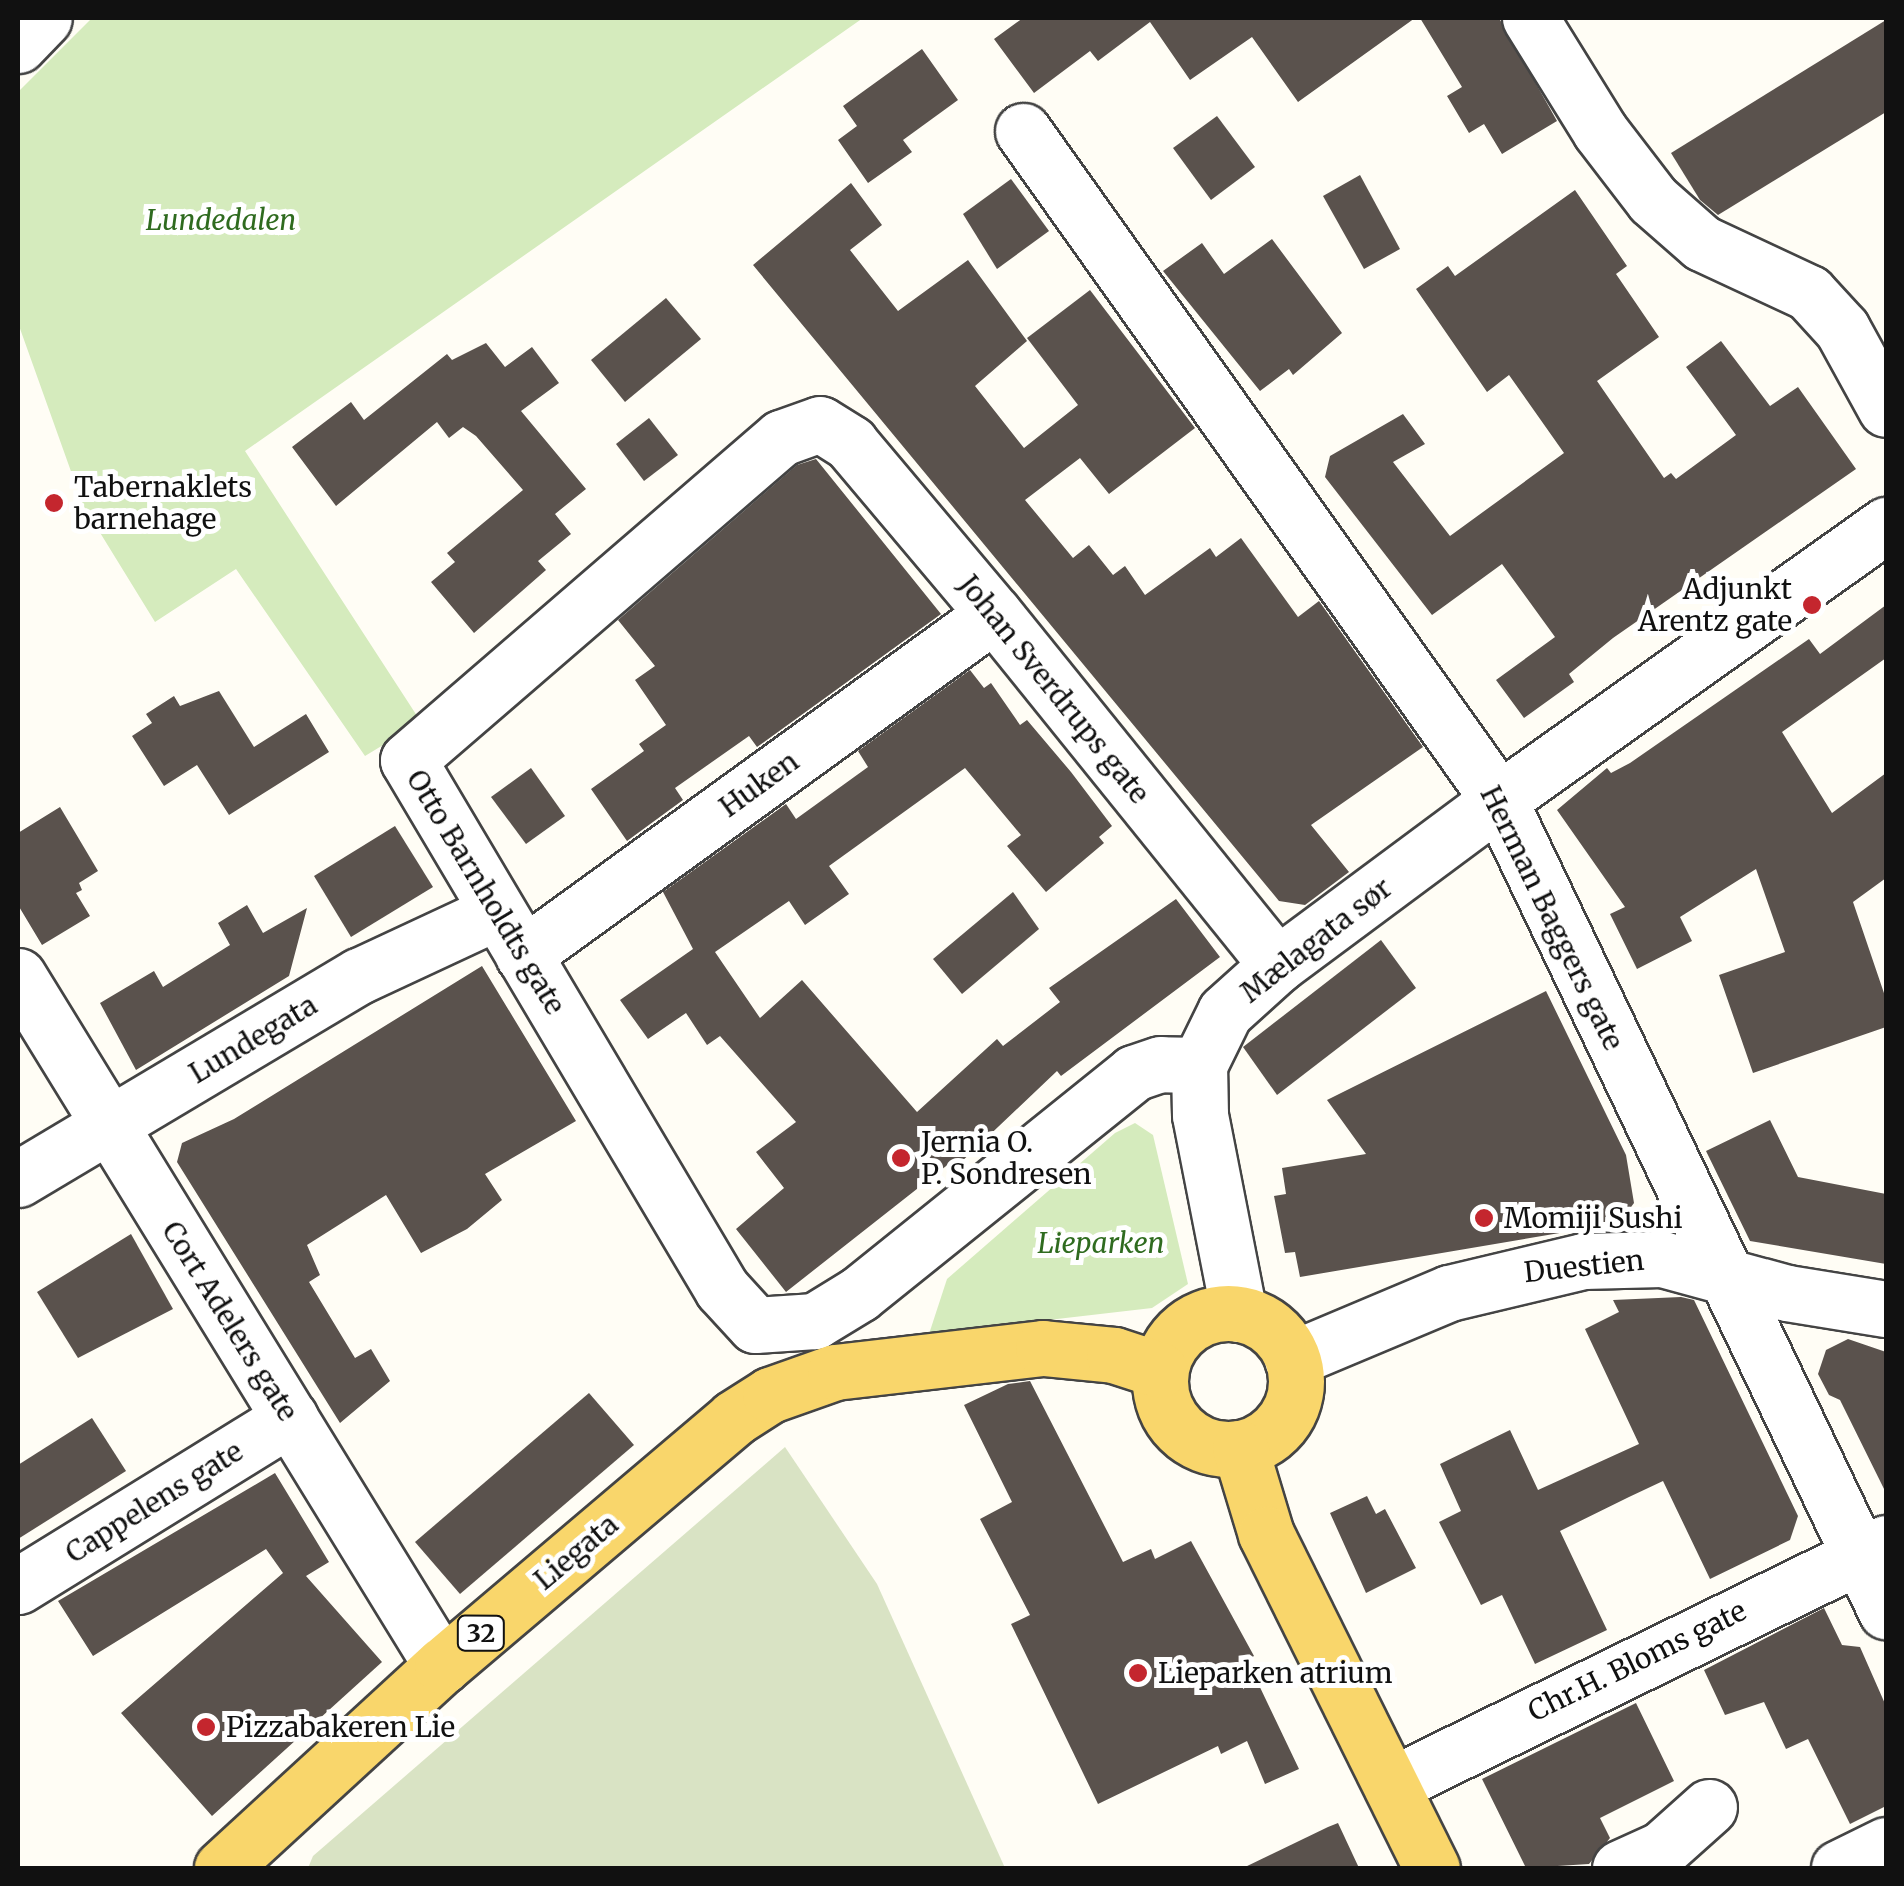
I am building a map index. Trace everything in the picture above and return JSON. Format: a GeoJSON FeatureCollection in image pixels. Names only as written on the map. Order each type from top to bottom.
{"type":"FeatureCollection","features":[{"type":"Feature","properties":{"kind":"main road"},"geometry":{"type":"LineString","coordinates":[[1239,1314],[1266,1325],[1292,1359],[1296,1383],[1284,1419],[1240,1448],[1208,1445],[1180,1430],[1164,1402],[1160,1370],[1188,1326],[1239,1314]]}},
{"type":"Feature","properties":{"kind":"main road","name":"Liegata"},"geometry":{"type":"LineString","coordinates":[[234,1864],[442,1666],[758,1402],[836,1372],[931,1360],[1072,1349],[1160,1370]]}},
{"type":"Feature","properties":{"kind":"main road"},"geometry":{"type":"LineString","coordinates":[[1240,1448],[1266,1534],[1432,1868]]}},
{"type":"Feature","properties":{"kind":"street"},"geometry":{"type":"LineString","coordinates":[[18,44],[44,18]]}},
{"type":"Feature","properties":{"kind":"street"},"geometry":{"type":"LineString","coordinates":[[1530,18],[1600,131],[1653,200],[1702,243],[1809,294],[1842,329],[1886,409]]}},
{"type":"Feature","properties":{"kind":"street","name":"Herman Baggers gate"},"geometry":{"type":"LineString","coordinates":[[1023,131],[1499,800],[1722,1272],[1873,1549],[1886,1611]]}},
{"type":"Feature","properties":{"kind":"street","name":"Johan Sverdrups gate"},"geometry":{"type":"LineString","coordinates":[[820,424],[850,443],[994,614],[1277,965]]}},
{"type":"Feature","properties":{"kind":"street","name":"Otto Barnholdts gate"},"geometry":{"type":"LineString","coordinates":[[820,424],[780,438],[408,760],[510,933],[722,1289],[755,1324],[815,1321],[858,1294],[1134,1074],[1160,1064],[1199,1065]]}},
{"type":"Feature","properties":{"kind":"street","name":"Mælagata sør"},"geometry":{"type":"LineString","coordinates":[[1199,1065],[1225,1012],[1277,965],[1499,800],[1886,524]]}},
{"type":"Feature","properties":{"kind":"street","name":"Huken"},"geometry":{"type":"LineString","coordinates":[[510,933],[994,614]]}},
{"type":"Feature","properties":{"kind":"street","name":"Lundegata"},"geometry":{"type":"LineString","coordinates":[[18,1179],[359,976],[510,933]]}},
{"type":"Feature","properties":{"kind":"street","name":"Cort Adelers gate"},"geometry":{"type":"LineString","coordinates":[[18,976],[442,1666]]}},
{"type":"Feature","properties":{"kind":"street"},"geometry":{"type":"LineString","coordinates":[[1199,1065],[1200,1116],[1239,1314]]}},
{"type":"Feature","properties":{"kind":"street","name":"Duestien"},"geometry":{"type":"LineString","coordinates":[[1292,1359],[1514,1272],[1583,1261],[1662,1259],[1722,1272],[1786,1293],[1886,1309]]}},
{"type":"Feature","properties":{"kind":"street","name":"Cappelens gate"},"geometry":{"type":"LineString","coordinates":[[18,1586],[290,1418]]}},
{"type":"Feature","properties":{"kind":"street","name":"Chr.H. Bloms gate"},"geometry":{"type":"LineString","coordinates":[[1391,1785],[1873,1549]]}},
{"type":"Feature","properties":{"kind":"street"},"geometry":{"type":"LineString","coordinates":[[1654,1862],[1709,1807]]}},
{"type":"Feature","properties":{"kind":"street"},"geometry":{"type":"LineString","coordinates":[[1839,1868],[1886,1846]]}},
{"type":"Feature","properties":{"kind":"green space","name":"Lundedalen"},"geometry":{"type":"Polygon","coordinates":[[[92,18],[863,18],[245,451],[421,722],[365,756],[236,569],[155,622],[83,505],[18,323],[18,92],[92,18]]]}},
{"type":"Feature","properties":{"kind":"green space","name":"Lieparken"},"geometry":{"type":"Polygon","coordinates":[[[1135,1123],[1153,1135],[1188,1284],[1152,1308],[929,1334],[947,1279],[1115,1133],[1135,1123]]]}},
{"type":"Feature","properties":{"kind":"green space"},"geometry":{"type":"Polygon","coordinates":[[[785,1447],[877,1584],[1005,1868],[308,1868],[313,1856],[785,1447]]]}},
{"type":"Feature","properties":{"kind":"building"},"geometry":{"type":"Polygon","coordinates":[[[1023,18],[1415,18],[1298,102],[1252,37],[1190,80],[1150,22],[1098,61],[1090,51],[1034,93],[994,39],[1023,18]]]}},
{"type":"Feature","properties":{"kind":"building"},"geometry":{"type":"Polygon","coordinates":[[[1420,18],[1499,18],[1557,121],[1502,154],[1484,124],[1469,133],[1447,96],[1462,87],[1420,18]]]}},
{"type":"Feature","properties":{"kind":"building"},"geometry":{"type":"Polygon","coordinates":[[[1886,20],[1886,112],[1718,215],[1700,200],[1671,153],[1886,20]]]}},
{"type":"Feature","properties":{"kind":"building"},"geometry":{"type":"Polygon","coordinates":[[[922,49],[958,100],[903,140],[912,152],[868,183],[838,140],[857,126],[843,106],[922,49]]]}},
{"type":"Feature","properties":{"kind":"building"},"geometry":{"type":"Polygon","coordinates":[[[1217,116],[1255,167],[1211,200],[1173,148],[1217,116]]]}},
{"type":"Feature","properties":{"kind":"building"},"geometry":{"type":"Polygon","coordinates":[[[1360,175],[1400,249],[1364,269],[1323,196],[1360,175]]]}},
{"type":"Feature","properties":{"kind":"building"},"geometry":{"type":"Polygon","coordinates":[[[1011,179],[1049,231],[997,269],[963,214],[1011,179]]]}},
{"type":"Feature","properties":{"kind":"building"},"geometry":{"type":"Polygon","coordinates":[[[851,183],[882,225],[850,250],[898,311],[968,260],[1027,341],[975,386],[1024,448],[1078,405],[1027,338],[1090,290],[1195,428],[1109,494],[1080,458],[1025,500],[1073,558],[1089,545],[1113,575],[1125,566],[1145,595],[1210,548],[1216,557],[1241,538],[1298,617],[1319,601],[1423,747],[1311,825],[1349,872],[1305,905],[1279,901],[753,265],[851,183]]]}},
{"type":"Feature","properties":{"kind":"building"},"geometry":{"type":"Polygon","coordinates":[[[1575,190],[1627,266],[1616,274],[1659,337],[1597,381],[1664,478],[1671,473],[1676,479],[1736,435],[1686,367],[1721,341],[1770,406],[1798,387],[1856,469],[1613,638],[1569,674],[1574,682],[1524,718],[1496,680],[1555,637],[1502,564],[1432,615],[1325,477],[1330,456],[1403,414],[1425,444],[1393,462],[1450,536],[1564,453],[1509,375],[1487,392],[1416,289],[1448,266],[1455,276],[1575,190]]]}},
{"type":"Feature","properties":{"kind":"building"},"geometry":{"type":"Polygon","coordinates":[[[1272,239],[1342,333],[1293,375],[1289,369],[1260,391],[1163,271],[1202,243],[1224,274],[1272,239]]]}},
{"type":"Feature","properties":{"kind":"building"},"geometry":{"type":"Polygon","coordinates":[[[666,298],[701,339],[625,402],[591,360],[666,298]]]}},
{"type":"Feature","properties":{"kind":"building"},"geometry":{"type":"Polygon","coordinates":[[[486,343],[505,367],[532,347],[559,383],[521,411],[586,489],[555,514],[571,534],[538,561],[546,570],[474,633],[431,582],[455,562],[447,553],[523,490],[476,436],[463,427],[449,438],[437,422],[336,506],[292,447],[351,402],[364,420],[447,354],[452,360],[486,343]]]}},
{"type":"Feature","properties":{"kind":"building"},"geometry":{"type":"Polygon","coordinates":[[[649,418],[678,455],[644,481],[616,444],[649,418]]]}},
{"type":"Feature","properties":{"kind":"building"},"geometry":{"type":"Polygon","coordinates":[[[816,459],[941,614],[757,747],[749,736],[675,788],[683,800],[627,841],[591,789],[644,751],[639,744],[666,725],[635,680],[655,666],[618,620],[797,465],[816,459]]]}},
{"type":"Feature","properties":{"kind":"building"},"geometry":{"type":"Polygon","coordinates":[[[1886,605],[1886,658],[1782,732],[1832,813],[1886,773],[1886,878],[1853,902],[1886,999],[1886,1027],[1753,1073],[1719,975],[1785,952],[1756,869],[1680,917],[1692,941],[1637,969],[1610,914],[1625,907],[1557,810],[1607,768],[1611,773],[1630,763],[1809,639],[1820,654],[1886,605]]]}},
{"type":"Feature","properties":{"kind":"building"},"geometry":{"type":"Polygon","coordinates":[[[970,670],[984,688],[991,683],[1020,725],[1027,720],[1071,772],[1112,826],[1099,837],[1104,843],[1046,892],[1007,846],[1021,835],[965,768],[829,866],[849,894],[805,925],[789,901],[715,952],[760,1018],[802,980],[917,1112],[997,1039],[1003,1046],[1060,1002],[1049,988],[1176,899],[1220,957],[1061,1076],[1057,1071],[959,1164],[955,1159],[786,1292],[736,1229],[784,1188],[756,1152],[796,1122],[720,1036],[707,1045],[686,1013],[648,1039],[620,1000],[693,949],[663,892],[786,804],[796,819],[868,767],[858,751],[970,670]]]}},
{"type":"Feature","properties":{"kind":"building"},"geometry":{"type":"Polygon","coordinates":[[[219,691],[254,747],[306,714],[329,752],[229,815],[197,765],[164,786],[132,736],[152,723],[146,714],[174,696],[180,706],[219,691]]]}},
{"type":"Feature","properties":{"kind":"building"},"geometry":{"type":"Polygon","coordinates":[[[531,768],[565,816],[526,844],[491,797],[531,768]]]}},
{"type":"Feature","properties":{"kind":"building"},"geometry":{"type":"Polygon","coordinates":[[[60,807],[98,871],[79,883],[82,890],[76,893],[90,916],[42,945],[18,905],[18,833],[60,807]]]}},
{"type":"Feature","properties":{"kind":"building"},"geometry":{"type":"Polygon","coordinates":[[[395,826],[433,887],[351,937],[314,876],[395,826]]]}},
{"type":"Feature","properties":{"kind":"building"},"geometry":{"type":"Polygon","coordinates":[[[1013,892],[1039,929],[962,994],[933,959],[1013,892]]]}},
{"type":"Feature","properties":{"kind":"building"},"geometry":{"type":"Polygon","coordinates":[[[247,905],[263,933],[307,908],[289,976],[136,1070],[100,1003],[154,971],[163,987],[230,945],[218,923],[247,905]]]}},
{"type":"Feature","properties":{"kind":"building"},"geometry":{"type":"Polygon","coordinates":[[[1381,940],[1416,988],[1277,1095],[1243,1047],[1381,940]]]}},
{"type":"Feature","properties":{"kind":"building"},"geometry":{"type":"Polygon","coordinates":[[[482,966],[576,1121],[485,1174],[502,1200],[467,1229],[421,1253],[386,1195],[307,1245],[320,1275],[309,1282],[355,1358],[371,1349],[390,1381],[340,1423],[177,1162],[182,1143],[234,1119],[482,966]]]}},
{"type":"Feature","properties":{"kind":"building"},"geometry":{"type":"Polygon","coordinates":[[[1546,991],[1626,1155],[1634,1203],[1619,1223],[1300,1277],[1295,1252],[1285,1253],[1274,1196],[1286,1194],[1282,1168],[1366,1154],[1327,1100],[1546,991]]]}},
{"type":"Feature","properties":{"kind":"building"},"geometry":{"type":"Polygon","coordinates":[[[1770,1120],[1798,1177],[1886,1194],[1886,1264],[1750,1241],[1706,1151],[1770,1120]]]}},
{"type":"Feature","properties":{"kind":"building"},"geometry":{"type":"Polygon","coordinates":[[[131,1234],[173,1309],[78,1358],[37,1292],[131,1234]]]}},
{"type":"Feature","properties":{"kind":"building"},"geometry":{"type":"Polygon","coordinates":[[[1613,1300],[1694,1300],[1798,1516],[1790,1540],[1710,1579],[1663,1481],[1629,1497],[1560,1531],[1607,1630],[1535,1664],[1502,1595],[1481,1605],[1439,1522],[1461,1511],[1440,1464],[1510,1430],[1538,1490],[1639,1444],[1585,1329],[1619,1312],[1613,1300]]]}},
{"type":"Feature","properties":{"kind":"building"},"geometry":{"type":"Polygon","coordinates":[[[1848,1339],[1886,1352],[1886,1493],[1840,1400],[1829,1395],[1818,1374],[1826,1350],[1848,1339]]]}},
{"type":"Feature","properties":{"kind":"building","name":"Lieparken atrium"},"geometry":{"type":"Polygon","coordinates":[[[1030,1381],[1123,1562],[1151,1549],[1155,1559],[1191,1541],[1254,1656],[1247,1660],[1299,1769],[1265,1784],[1247,1741],[1221,1754],[1218,1746],[1098,1804],[1011,1624],[1030,1615],[980,1519],[1012,1502],[964,1405],[1008,1384],[1030,1381]]]}},
{"type":"Feature","properties":{"kind":"building"},"geometry":{"type":"Polygon","coordinates":[[[589,1393],[634,1445],[460,1594],[415,1542],[589,1393]]]}},
{"type":"Feature","properties":{"kind":"building"},"geometry":{"type":"Polygon","coordinates":[[[92,1418],[126,1471],[18,1539],[18,1465],[92,1418]]]}},
{"type":"Feature","properties":{"kind":"building"},"geometry":{"type":"Polygon","coordinates":[[[275,1473],[329,1562],[306,1576],[382,1662],[212,1816],[121,1713],[283,1573],[266,1549],[93,1656],[58,1601],[275,1473]]]}},
{"type":"Feature","properties":{"kind":"building"},"geometry":{"type":"Polygon","coordinates":[[[1367,1496],[1376,1514],[1385,1509],[1416,1568],[1366,1593],[1330,1513],[1367,1496]]]}},
{"type":"Feature","properties":{"kind":"building"},"geometry":{"type":"Polygon","coordinates":[[[1824,1608],[1842,1645],[1860,1647],[1886,1706],[1886,1806],[1850,1824],[1808,1739],[1786,1749],[1764,1702],[1725,1715],[1704,1670],[1824,1608]]]}},
{"type":"Feature","properties":{"kind":"building"},"geometry":{"type":"Polygon","coordinates":[[[1636,1703],[1674,1781],[1600,1818],[1610,1838],[1589,1864],[1526,1868],[1482,1779],[1636,1703]]]}},
{"type":"Feature","properties":{"kind":"building"},"geometry":{"type":"Polygon","coordinates":[[[1338,1823],[1359,1868],[1243,1868],[1328,1827],[1338,1823]]]}},
{"type":"Feature","properties":{"kind":"place","name":"Tabernaklets barnehage"},"geometry":{"type":"Point","coordinates":[54,503]}},
{"type":"Feature","properties":{"kind":"place","name":"Adjunkt Arentz gate"},"geometry":{"type":"Point","coordinates":[1812,605]}},
{"type":"Feature","properties":{"kind":"place","name":"Jernia O. P. Sondresen"},"geometry":{"type":"Point","coordinates":[901,1158]}},
{"type":"Feature","properties":{"kind":"place","name":"Momiji Sushi"},"geometry":{"type":"Point","coordinates":[1484,1218]}},
{"type":"Feature","properties":{"kind":"place","name":"Lieparken atrium"},"geometry":{"type":"Point","coordinates":[1138,1673]}},
{"type":"Feature","properties":{"kind":"place","name":"Pizzabakeren Lie"},"geometry":{"type":"Point","coordinates":[206,1727]}}]}
